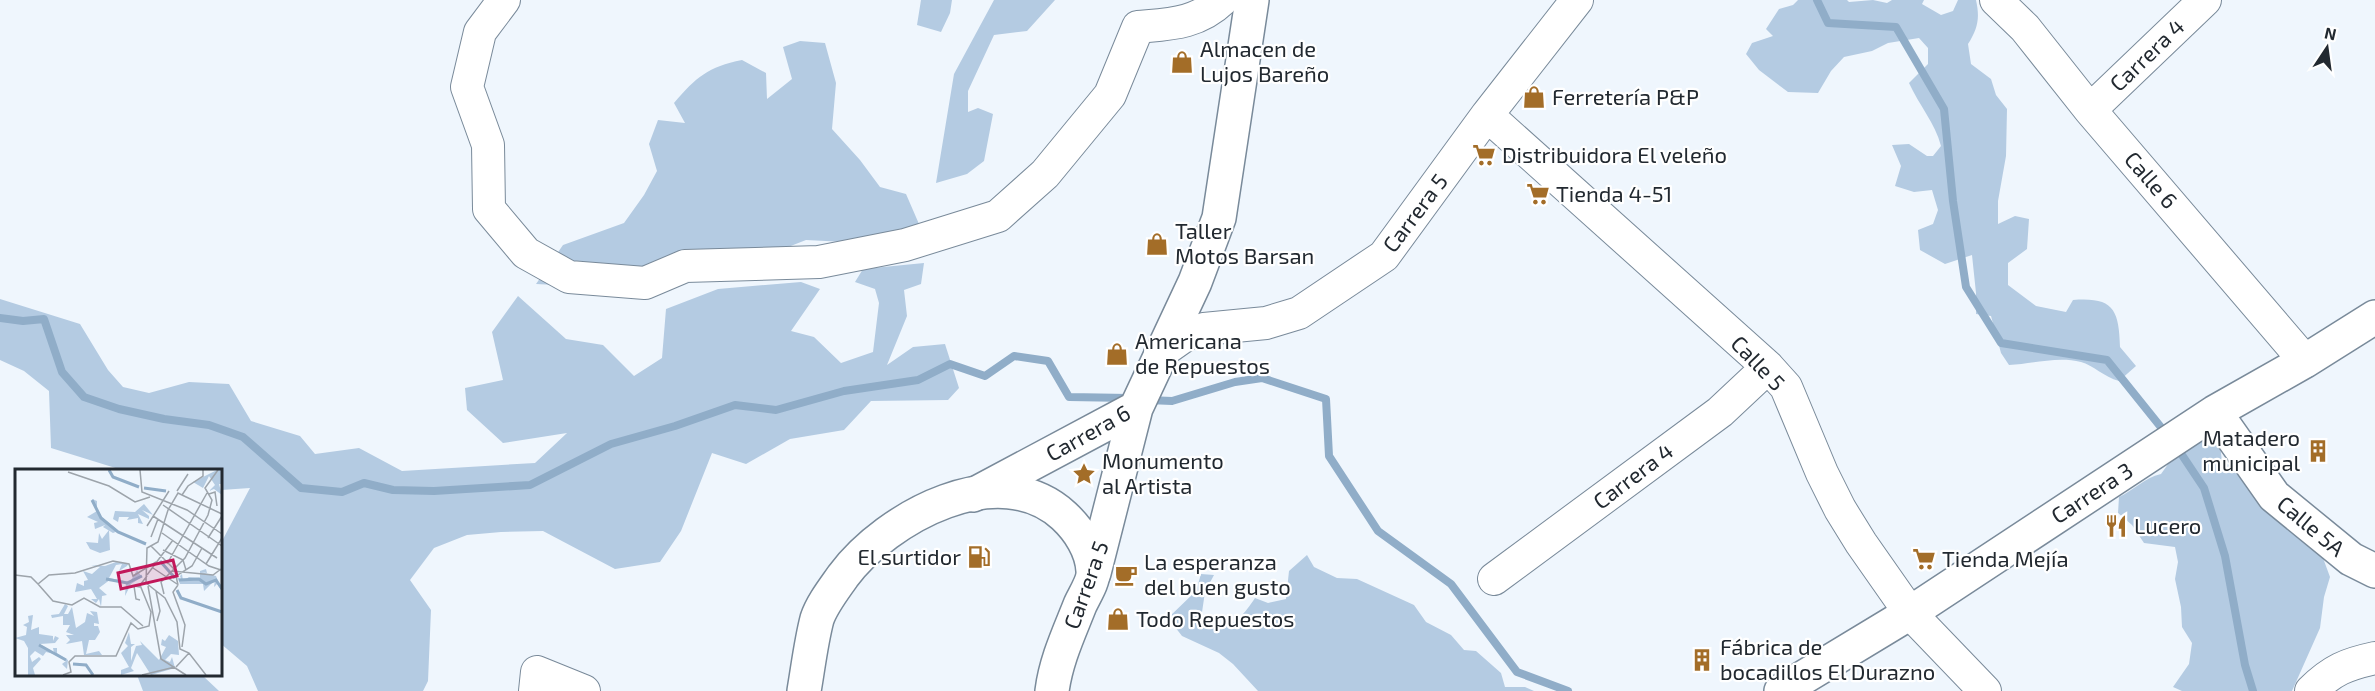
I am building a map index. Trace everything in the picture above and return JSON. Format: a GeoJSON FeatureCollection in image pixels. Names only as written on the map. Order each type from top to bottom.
{"type":"FeatureCollection","features":[{"type":"Feature","properties":{"kind":"main road","name":"Carrera 6"},"geometry":{"type":"LineString","coordinates":[[804,691],[818,618],[844,574],[881,538],[902,523],[948,501],[973,495],[1136,408],[1195,282],[1219,218],[1252,0]]}},
{"type":"Feature","properties":{"kind":"main road","name":"Carrera 3"},"geometry":{"type":"LineString","coordinates":[[1781,691],[1910,613],[2215,412],[2375,317]]}},
{"type":"Feature","properties":{"kind":"main road","name":"Carrera 5"},"geometry":{"type":"LineString","coordinates":[[1052,691],[1060,654],[1094,573],[1136,408]]}},
{"type":"Feature","properties":{"kind":"main road","name":"Calle 5A"},"geometry":{"type":"LineString","coordinates":[[2215,412],[2274,496],[2350,559],[2375,571]]}},
{"type":"Feature","properties":{"kind":"main road"},"geometry":{"type":"LineString","coordinates":[[973,495],[1003,490],[1033,496],[1047,504],[1065,517],[1080,534],[1087,548],[1094,573]]}},
{"type":"Feature","properties":{"kind":"street"},"geometry":{"type":"LineString","coordinates":[[504,0],[480,32],[467,87],[488,145],[489,209],[526,253],[569,277],[645,283],[685,266],[808,262],[840,258],[905,245],[998,216],[1045,174],[1110,95],[1138,27],[1186,22],[1215,7],[1222,0]]}},
{"type":"Feature","properties":{"kind":"street","name":"Carrera 5"},"geometry":{"type":"LineString","coordinates":[[1160,353],[1187,334],[1204,329],[1266,323],[1299,313],[1384,256],[1487,115],[1576,0]]}},
{"type":"Feature","properties":{"kind":"street","name":"Calle 6"},"geometry":{"type":"LineString","coordinates":[[1996,0],[2025,28],[2090,110],[2304,361]]}},
{"type":"Feature","properties":{"kind":"street","name":"Carrera 4"},"geometry":{"type":"LineString","coordinates":[[2090,110],[2205,0]]}},
{"type":"Feature","properties":{"kind":"street","name":"Calle 5"},"geometry":{"type":"LineString","coordinates":[[1487,115],[1768,367],[1786,387],[1806,438],[1840,509],[1910,613],[1985,691]]}},
{"type":"Feature","properties":{"kind":"street","name":"Carrera 4"},"geometry":{"type":"LineString","coordinates":[[1494,579],[1720,412],[1768,367]]}},
{"type":"Feature","properties":{"kind":"street"},"geometry":{"type":"LineString","coordinates":[[2312,691],[2323,679],[2343,666],[2375,658]]}},
{"type":"Feature","properties":{"kind":"street"},"geometry":{"type":"LineString","coordinates":[[535,691],[537,672],[584,691]]}},
{"type":"Feature","properties":{"kind":"shaded area"},"geometry":{"type":"Polygon","coordinates":[[[921,0],[952,0],[950,13],[941,32],[917,25],[921,0]]]}},
{"type":"Feature","properties":{"kind":"shaded area"},"geometry":{"type":"Polygon","coordinates":[[[994,0],[1055,0],[1027,31],[994,35],[968,91],[968,112],[978,108],[993,114],[984,161],[967,174],[936,183],[954,74],[994,0]]]}},
{"type":"Feature","properties":{"kind":"shaded area"},"geometry":{"type":"Polygon","coordinates":[[[1798,0],[1847,0],[1849,2],[1873,0],[1887,3],[1892,0],[1924,0],[1922,4],[1941,15],[1953,11],[1958,0],[1976,0],[1977,23],[1968,44],[1971,64],[1991,79],[1996,95],[2007,109],[2006,156],[1998,201],[1998,224],[2015,216],[2029,219],[2027,249],[2008,263],[2008,285],[2036,306],[2066,312],[2073,300],[2086,300],[2097,301],[2111,308],[2118,323],[2120,347],[2136,366],[2119,381],[2081,362],[2072,360],[2009,365],[2001,353],[1991,316],[1976,314],[1972,255],[1945,264],[1920,250],[1918,230],[1933,224],[1938,210],[1932,190],[1914,192],[1895,186],[1901,166],[1892,145],[1909,144],[1927,156],[1933,156],[1941,146],[1935,130],[1909,83],[1928,64],[1928,48],[1919,38],[1888,43],[1872,51],[1844,57],[1831,71],[1818,93],[1788,92],[1759,70],[1746,54],[1752,43],[1773,36],[1766,29],[1779,9],[1793,5],[1798,0]]]}},
{"type":"Feature","properties":{"kind":"shaded area"},"geometry":{"type":"Polygon","coordinates":[[[800,41],[825,43],[836,83],[832,129],[860,160],[880,187],[906,194],[919,224],[865,243],[806,240],[783,249],[575,286],[536,284],[563,245],[624,223],[644,195],[657,171],[649,144],[658,120],[685,123],[674,103],[689,86],[711,70],[742,60],[766,73],[767,99],[792,79],[783,47],[800,41]]]}},
{"type":"Feature","properties":{"kind":"shaded area"},"geometry":{"type":"Polygon","coordinates":[[[924,263],[921,284],[904,290],[907,316],[887,365],[913,347],[945,344],[959,388],[948,400],[871,401],[844,430],[790,439],[746,464],[712,453],[681,531],[660,562],[615,569],[543,531],[467,535],[434,548],[410,580],[431,610],[428,681],[423,691],[258,691],[247,666],[222,645],[222,541],[250,488],[222,490],[222,469],[119,469],[51,448],[49,391],[24,371],[0,360],[0,299],[80,324],[108,370],[123,387],[149,393],[189,382],[229,384],[251,421],[300,436],[315,454],[359,448],[402,471],[535,463],[567,433],[503,443],[467,410],[465,388],[503,380],[492,332],[518,296],[566,339],[603,345],[634,376],[662,358],[666,309],[718,289],[801,282],[820,289],[791,331],[814,337],[841,363],[873,352],[879,303],[875,289],[855,282],[863,269],[924,263]]]}},
{"type":"Feature","properties":{"kind":"shaded area"},"geometry":{"type":"Polygon","coordinates":[[[2203,439],[2220,442],[2222,463],[2235,466],[2316,539],[2330,577],[2324,597],[2320,628],[2292,691],[2182,691],[2173,687],[2189,664],[2192,643],[2182,627],[2181,607],[2175,579],[2178,562],[2175,547],[2144,543],[2132,525],[2118,513],[2119,497],[2149,478],[2161,474],[2171,460],[2203,439]]]}},
{"type":"Feature","properties":{"kind":"shaded area"},"geometry":{"type":"Polygon","coordinates":[[[1307,555],[1314,567],[1337,578],[1357,579],[1414,605],[1426,622],[1451,635],[1464,650],[1476,651],[1501,673],[1505,687],[1525,687],[1534,691],[1258,691],[1233,664],[1219,653],[1182,636],[1168,618],[1196,591],[1201,574],[1214,575],[1205,592],[1201,619],[1218,626],[1232,624],[1255,598],[1268,603],[1286,599],[1289,571],[1307,555]]]}},
{"type":"Feature","properties":{"kind":"shaded area"},"geometry":{"type":"Polygon","coordinates":[[[137,676],[203,676],[219,691],[143,691],[137,676]]]}},
{"type":"Feature","properties":{"kind":"waterway"},"geometry":{"type":"LineString","coordinates":[[1817,0],[1828,23],[1896,27],[1944,109],[1953,201],[1966,287],[2001,343],[2107,360],[2168,436]]}},
{"type":"Feature","properties":{"kind":"waterway"},"geometry":{"type":"LineString","coordinates":[[0,318],[23,321],[44,319],[62,372],[84,397],[119,409],[164,419],[209,425],[243,437],[301,488],[342,492],[364,483],[393,490],[434,491],[530,485],[611,444],[675,426],[735,405],[776,410],[844,391],[918,380],[950,364],[985,376],[1014,356],[1048,361],[1069,397],[1129,398]]}},
{"type":"Feature","properties":{"kind":"waterway"},"geometry":{"type":"LineString","coordinates":[[1148,400],[1172,401],[1235,382],[1262,378],[1326,399],[1329,456],[1378,531],[1451,584],[1517,672],[1568,691]]}},
{"type":"Feature","properties":{"kind":"waterway"},"geometry":{"type":"LineString","coordinates":[[2176,446],[2204,488],[2225,556],[2245,665],[2253,691]]}},
{"type":"Feature","properties":{"kind":"place","name":"Almacen de Lujos Bareño"},"geometry":{"type":"Point","coordinates":[1182,62]}},
{"type":"Feature","properties":{"kind":"place","name":"Ferretería P&P"},"geometry":{"type":"Point","coordinates":[1534,97]}},
{"type":"Feature","properties":{"kind":"place","name":"Distribuidora El veleño"},"geometry":{"type":"Point","coordinates":[1484,155]}},
{"type":"Feature","properties":{"kind":"place","name":"Tienda 4-51"},"geometry":{"type":"Point","coordinates":[1538,194]}},
{"type":"Feature","properties":{"kind":"place","name":"Taller Motos Barsan"},"geometry":{"type":"Point","coordinates":[1157,244]}},
{"type":"Feature","properties":{"kind":"place","name":"Americana de Repuestos"},"geometry":{"type":"Point","coordinates":[1117,354]}},
{"type":"Feature","properties":{"kind":"place","name":"Matadero municipal"},"geometry":{"type":"Point","coordinates":[2318,451]}},
{"type":"Feature","properties":{"kind":"place","name":"Monumento al Artista"},"geometry":{"type":"Point","coordinates":[1084,474]}},
{"type":"Feature","properties":{"kind":"place","name":"Lucero"},"geometry":{"type":"Point","coordinates":[2116,526]}},
{"type":"Feature","properties":{"kind":"place","name":"El surtidor"},"geometry":{"type":"Point","coordinates":[979,557]}},
{"type":"Feature","properties":{"kind":"place","name":"Tienda Mejía"},"geometry":{"type":"Point","coordinates":[1924,559]}},
{"type":"Feature","properties":{"kind":"place","name":"La esperanza del buen gusto"},"geometry":{"type":"Point","coordinates":[1126,575]}},
{"type":"Feature","properties":{"kind":"place","name":"Todo Repuestos"},"geometry":{"type":"Point","coordinates":[1118,619]}},
{"type":"Feature","properties":{"kind":"place","name":"Fábrica de bocadillos El Durazno"},"geometry":{"type":"Point","coordinates":[1702,660]}}]}
